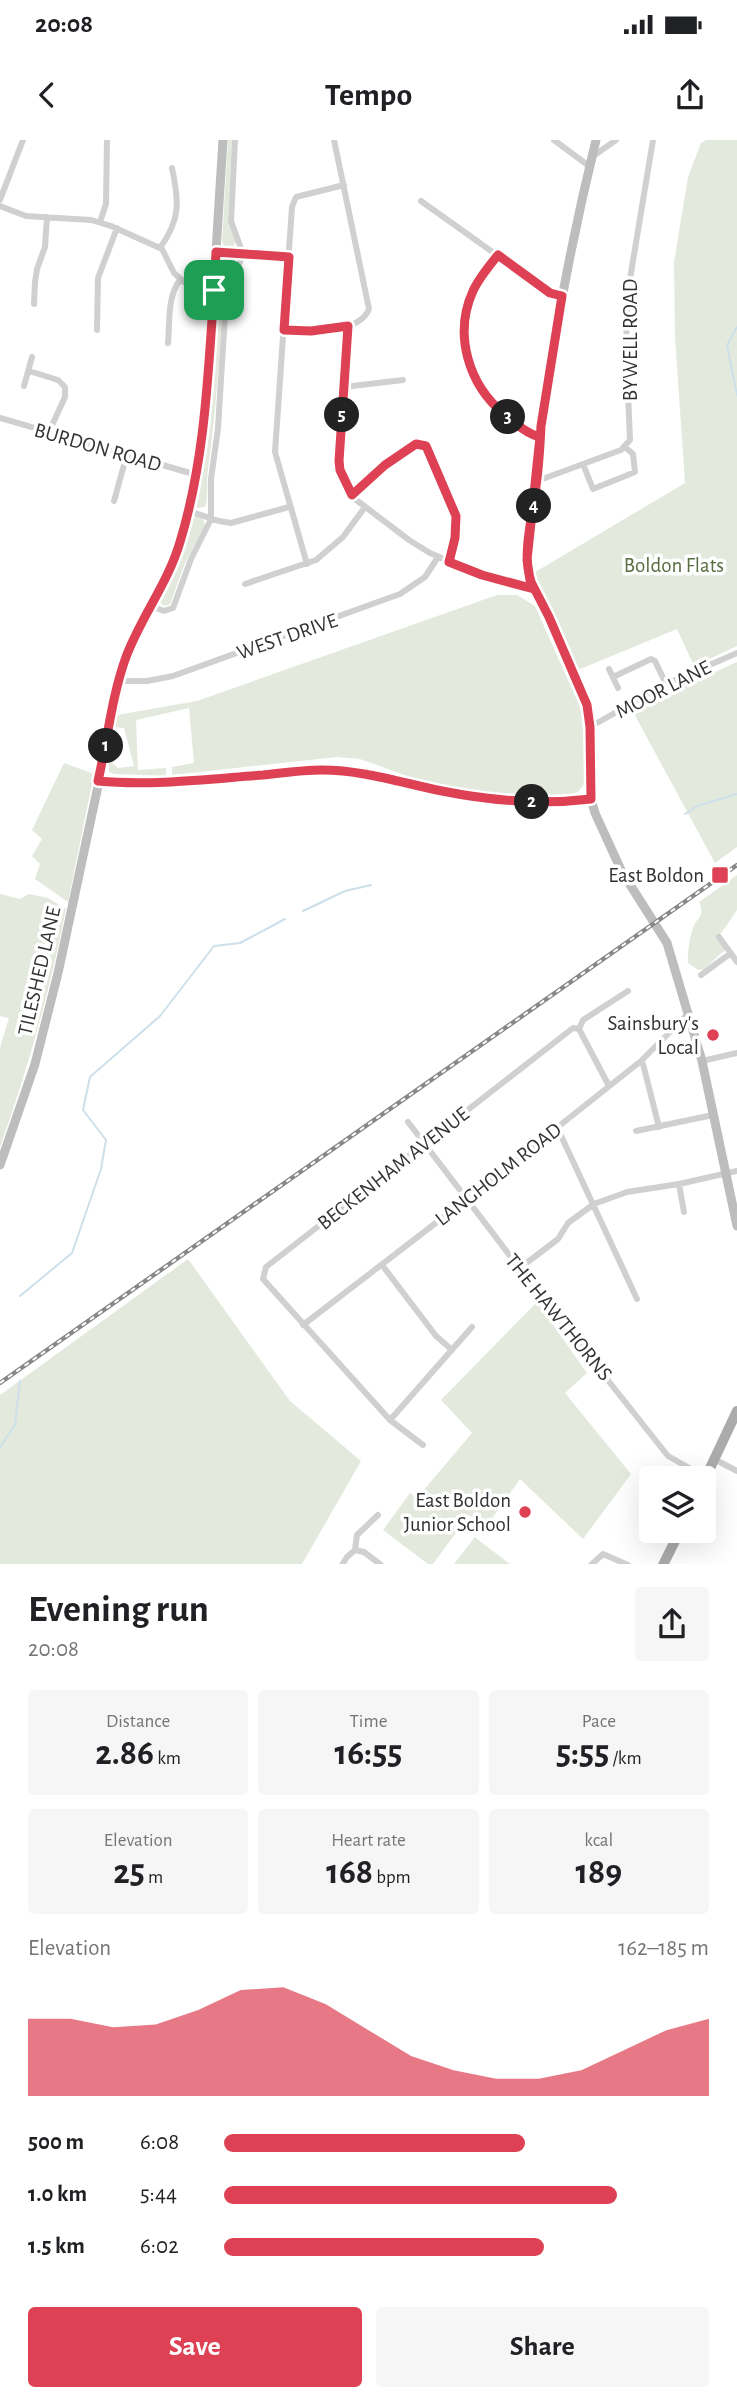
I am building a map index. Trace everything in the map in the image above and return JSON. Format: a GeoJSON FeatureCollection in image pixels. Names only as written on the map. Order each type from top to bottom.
{"type":"FeatureCollection","features":[{"type":"Feature","properties":{"kind":"main road"},"geometry":{"type":"LineString","coordinates":[[711,1466],[737,1411]]}},
{"type":"Feature","properties":{"kind":"main road"},"geometry":{"type":"LineString","coordinates":[[663,1564],[674,1543]]}},
{"type":"Feature","properties":{"kind":"street"},"geometry":{"type":"LineString","coordinates":[[0,200],[23,140]]}},
{"type":"Feature","properties":{"kind":"street"},"geometry":{"type":"LineString","coordinates":[[100,222],[106,204],[107,140]]}},
{"type":"Feature","properties":{"kind":"street","name":"TILESHED LANE"},"geometry":{"type":"LineString","coordinates":[[0,1165],[34,1064],[58,973],[120,681],[133,641],[175,557],[197,475],[206,409],[223,140]]}},
{"type":"Feature","properties":{"kind":"street"},"geometry":{"type":"LineString","coordinates":[[151,606],[164,611],[173,608],[191,559],[211,519],[211,479],[218,428],[226,299],[243,254],[231,221],[236,140]]}},
{"type":"Feature","properties":{"kind":"street"},"geometry":{"type":"LineString","coordinates":[[284,330],[311,331],[348,326],[360,322],[369,309],[334,140]]}},
{"type":"Feature","properties":{"kind":"street"},"geometry":{"type":"LineString","coordinates":[[554,140],[591,161]]}},
{"type":"Feature","properties":{"kind":"street"},"geometry":{"type":"LineString","coordinates":[[596,140],[577,214],[562,296],[540,437],[527,560],[530,580],[587,705],[591,799],[595,813],[622,872],[667,943],[702,1061],[737,1226]]}},
{"type":"Feature","properties":{"kind":"street"},"geometry":{"type":"LineString","coordinates":[[591,161],[616,140]]}},
{"type":"Feature","properties":{"kind":"street","name":"BYWELL ROAD"},"geometry":{"type":"LineString","coordinates":[[583,464],[593,489],[635,472],[633,454],[625,447],[631,433],[626,347],[628,291],[653,140]]}},
{"type":"Feature","properties":{"kind":"street"},"geometry":{"type":"LineString","coordinates":[[160,248],[168,237],[177,208],[172,168]]}},
{"type":"Feature","properties":{"kind":"street"},"geometry":{"type":"LineString","coordinates":[[307,564],[275,452],[292,207],[296,197],[344,185]]}},
{"type":"Feature","properties":{"kind":"street"},"geometry":{"type":"LineString","coordinates":[[421,201],[550,293],[562,296]]}},
{"type":"Feature","properties":{"kind":"street"},"geometry":{"type":"LineString","coordinates":[[0,206],[26,216],[100,222],[160,248],[180,280],[197,288],[214,290]]}},
{"type":"Feature","properties":{"kind":"street"},"geometry":{"type":"LineString","coordinates":[[34,304],[34,282],[45,247],[47,217]]}},
{"type":"Feature","properties":{"kind":"street"},"geometry":{"type":"LineString","coordinates":[[97,330],[98,278],[117,229]]}},
{"type":"Feature","properties":{"kind":"street"},"geometry":{"type":"LineString","coordinates":[[216,252],[289,257]]}},
{"type":"Feature","properties":{"kind":"street"},"geometry":{"type":"LineString","coordinates":[[498,255],[480,280],[469,303],[465,328],[467,355],[475,380],[494,406],[533,436],[540,437]]}},
{"type":"Feature","properties":{"kind":"street"},"geometry":{"type":"LineString","coordinates":[[168,343],[172,296],[174,287],[180,280]]}},
{"type":"Feature","properties":{"kind":"street"},"geometry":{"type":"LineString","coordinates":[[348,326],[339,461],[340,470],[352,495],[409,540],[438,557],[482,575],[534,589]]}},
{"type":"Feature","properties":{"kind":"street"},"geometry":{"type":"LineString","coordinates":[[24,386],[33,357]]}},
{"type":"Feature","properties":{"kind":"street"},"geometry":{"type":"LineString","coordinates":[[29,371],[58,380],[65,387],[65,397],[49,432]]}},
{"type":"Feature","properties":{"kind":"street"},"geometry":{"type":"LineString","coordinates":[[344,387],[403,380]]}},
{"type":"Feature","properties":{"kind":"street","name":"BURDON ROAD"},"geometry":{"type":"LineString","coordinates":[[0,418],[197,475]]}},
{"type":"Feature","properties":{"kind":"street"},"geometry":{"type":"LineString","coordinates":[[352,495],[398,454],[416,444],[426,446],[456,516],[455,538],[449,562]]}},
{"type":"Feature","properties":{"kind":"street"},"geometry":{"type":"LineString","coordinates":[[537,481],[625,447]]}},
{"type":"Feature","properties":{"kind":"street"},"geometry":{"type":"LineString","coordinates":[[114,501],[127,454]]}},
{"type":"Feature","properties":{"kind":"street"},"geometry":{"type":"LineString","coordinates":[[188,511],[231,523],[289,507]]}},
{"type":"Feature","properties":{"kind":"street"},"geometry":{"type":"LineString","coordinates":[[245,584],[316,560],[343,537],[365,507]]}},
{"type":"Feature","properties":{"kind":"street","name":"WEST DRIVE"},"geometry":{"type":"LineString","coordinates":[[120,681],[147,681],[173,676],[384,601],[419,582],[438,557]]}},
{"type":"Feature","properties":{"kind":"street","name":"MOOR LANE"},"geometry":{"type":"LineString","coordinates":[[590,727],[666,684],[737,653]]}},
{"type":"Feature","properties":{"kind":"street"},"geometry":{"type":"LineString","coordinates":[[613,677],[651,659],[666,684]]}},
{"type":"Feature","properties":{"kind":"street"},"geometry":{"type":"LineString","coordinates":[[609,669],[618,688]]}},
{"type":"Feature","properties":{"kind":"street"},"geometry":{"type":"LineString","coordinates":[[98,781],[118,783],[205,780],[321,770],[370,774],[444,791],[514,802],[560,803],[591,799]]}},
{"type":"Feature","properties":{"kind":"street"},"geometry":{"type":"LineString","coordinates":[[719,937],[737,962]]}},
{"type":"Feature","properties":{"kind":"street"},"geometry":{"type":"LineString","coordinates":[[701,975],[731,953]]}},
{"type":"Feature","properties":{"kind":"street","name":"BECKENHAM AVENUE"},"geometry":{"type":"LineString","coordinates":[[303,1325],[263,1279],[265,1267],[573,1028],[579,1029],[583,1020],[628,991]]}},
{"type":"Feature","properties":{"kind":"street","name":"LANGHOLM ROAD"},"geometry":{"type":"LineString","coordinates":[[303,1325],[640,1061],[687,1015]]}},
{"type":"Feature","properties":{"kind":"street"},"geometry":{"type":"LineString","coordinates":[[579,1029],[609,1086]]}},
{"type":"Feature","properties":{"kind":"street"},"geometry":{"type":"LineString","coordinates":[[702,1061],[737,1053]]}},
{"type":"Feature","properties":{"kind":"street"},"geometry":{"type":"LineString","coordinates":[[640,1061],[659,1127]]}},
{"type":"Feature","properties":{"kind":"street"},"geometry":{"type":"LineString","coordinates":[[636,1131],[713,1115]]}},
{"type":"Feature","properties":{"kind":"street","name":"THE HAWTHORNS"},"geometry":{"type":"LineString","coordinates":[[408,1122],[668,1456],[684,1466]]}},
{"type":"Feature","properties":{"kind":"street"},"geometry":{"type":"LineString","coordinates":[[557,1127],[637,1300]]}},
{"type":"Feature","properties":{"kind":"street"},"geometry":{"type":"LineString","coordinates":[[520,1268],[558,1239],[568,1223],[594,1203],[627,1192],[737,1171]]}},
{"type":"Feature","properties":{"kind":"street"},"geometry":{"type":"LineString","coordinates":[[679,1184],[684,1212]]}},
{"type":"Feature","properties":{"kind":"street"},"geometry":{"type":"LineString","coordinates":[[382,1265],[436,1336],[452,1350]]}},
{"type":"Feature","properties":{"kind":"street"},"geometry":{"type":"LineString","coordinates":[[303,1325],[390,1420],[423,1445]]}},
{"type":"Feature","properties":{"kind":"street"},"geometry":{"type":"LineString","coordinates":[[390,1420],[472,1327]]}},
{"type":"Feature","properties":{"kind":"street"},"geometry":{"type":"LineString","coordinates":[[715,1459],[737,1471]]}},
{"type":"Feature","properties":{"kind":"street"},"geometry":{"type":"LineString","coordinates":[[342,1564],[355,1550],[358,1535],[378,1515]]}},
{"type":"Feature","properties":{"kind":"street"},"geometry":{"type":"LineString","coordinates":[[355,1550],[364,1552],[381,1564]]}},
{"type":"Feature","properties":{"kind":"street"},"geometry":{"type":"LineString","coordinates":[[590,1564],[603,1554],[616,1562],[628,1564]]}},
{"type":"Feature","properties":{"kind":"green space"},"geometry":{"type":"Polygon","coordinates":[[[228,140],[232,140],[228,218],[236,242],[232,248],[224,246],[222,241],[228,140]]]}},
{"type":"Feature","properties":{"kind":"green space","name":"Boldon Flats"},"geometry":{"type":"Polygon","coordinates":[[[706,140],[737,140],[737,646],[694,666],[677,629],[578,670],[532,574],[685,483],[675,337],[674,262],[688,177],[701,143],[706,140]]]}},
{"type":"Feature","properties":{"kind":"green space"},"geometry":{"type":"Polygon","coordinates":[[[234,256],[236,264],[223,294],[206,502],[205,507],[197,508],[194,502],[210,418],[222,257],[234,256]]]}},
{"type":"Feature","properties":{"kind":"green space"},"geometry":{"type":"Polygon","coordinates":[[[197,515],[203,517],[205,525],[185,563],[170,604],[164,606],[160,602],[161,595],[179,557],[192,519],[197,515]]]}},
{"type":"Feature","properties":{"kind":"green space"},"geometry":{"type":"Polygon","coordinates":[[[497,595],[517,595],[535,606],[581,709],[584,784],[578,792],[557,797],[483,793],[410,777],[360,759],[337,757],[172,775],[172,767],[194,763],[189,708],[136,720],[138,770],[166,768],[166,776],[109,772],[108,757],[113,735],[117,736],[111,762],[118,768],[134,766],[124,728],[114,727],[117,715],[197,701],[497,595]]]}},
{"type":"Feature","properties":{"kind":"green space"},"geometry":{"type":"Polygon","coordinates":[[[737,662],[737,847],[715,863],[632,710],[737,662]]]}},
{"type":"Feature","properties":{"kind":"green space"},"geometry":{"type":"Polygon","coordinates":[[[64,763],[94,774],[68,902],[35,879],[40,864],[32,856],[42,839],[32,830],[64,763]]]}},
{"type":"Feature","properties":{"kind":"green space"},"geometry":{"type":"Polygon","coordinates":[[[737,875],[737,910],[717,936],[725,950],[704,969],[698,970],[688,963],[688,960],[692,931],[701,914],[699,902],[737,875]]]}},
{"type":"Feature","properties":{"kind":"green space"},"geometry":{"type":"Polygon","coordinates":[[[0,894],[20,899],[29,894],[48,898],[66,909],[38,1029],[0,1147],[0,1048],[9,1018],[0,1016],[0,894]]]}},
{"type":"Feature","properties":{"kind":"green space"},"geometry":{"type":"Polygon","coordinates":[[[188,1259],[290,1401],[361,1461],[302,1564],[0,1564],[0,1395],[188,1259]]]}},
{"type":"Feature","properties":{"kind":"green space"},"geometry":{"type":"Polygon","coordinates":[[[537,1302],[587,1373],[565,1393],[631,1474],[583,1539],[520,1479],[486,1527],[469,1515],[433,1564],[428,1564],[383,1530],[410,1493],[417,1498],[472,1433],[441,1400],[537,1302]]]}},
{"type":"Feature","properties":{"kind":"green space"},"geometry":{"type":"Polygon","coordinates":[[[475,1537],[477,1539],[510,1564],[454,1564],[475,1537]]]}},
{"type":"Feature","properties":{"kind":"waterway"},"geometry":{"type":"LineString","coordinates":[[737,327],[727,345],[737,395]]}},
{"type":"Feature","properties":{"kind":"waterway"},"geometry":{"type":"LineString","coordinates":[[685,814],[697,806],[737,794]]}},
{"type":"Feature","properties":{"kind":"waterway"},"geometry":{"type":"LineString","coordinates":[[303,911],[345,891],[371,885]]}},
{"type":"Feature","properties":{"kind":"waterway"},"geometry":{"type":"LineString","coordinates":[[20,1296],[72,1253],[101,1169],[106,1140],[83,1110],[90,1077],[160,1016],[214,946],[240,943],[285,919]]}},
{"type":"Feature","properties":{"kind":"waterway"},"geometry":{"type":"LineString","coordinates":[[0,1447],[15,1425],[20,1381]]}},
{"type":"Feature","properties":{"kind":"railway"},"geometry":{"type":"LineString","coordinates":[[0,1383],[737,865]]}},
{"type":"Feature","properties":{"kind":"place","name":"East Boldon"},"geometry":{"type":"Point","coordinates":[720,875]}},
{"type":"Feature","properties":{"kind":"place","name":"Sainsbury's Local"},"geometry":{"type":"Point","coordinates":[713,1035]}},
{"type":"Feature","properties":{"kind":"place","name":"East Boldon Junior School"},"geometry":{"type":"Point","coordinates":[525,1512]}},
{"type":"Feature","properties":{"kind":"route"},"geometry":{"type":"LineString","coordinates":[[214,290],[206,409],[197,475],[175,557],[125,660],[98,781],[118,783],[205,780],[321,770],[370,774],[444,791],[514,802],[560,803],[591,799],[587,705],[530,580],[527,560],[537,486],[540,437],[533,436],[510,420],[483,393],[475,380],[465,346],[466,316],[473,292],[498,255],[550,293],[562,296],[541,426],[537,486],[527,560],[530,580],[534,589],[482,575],[449,562],[455,538],[456,516],[426,446],[416,444],[398,454],[352,495],[340,470],[339,461],[348,326],[311,331],[284,330],[289,257],[216,252],[214,290]]}}]}
